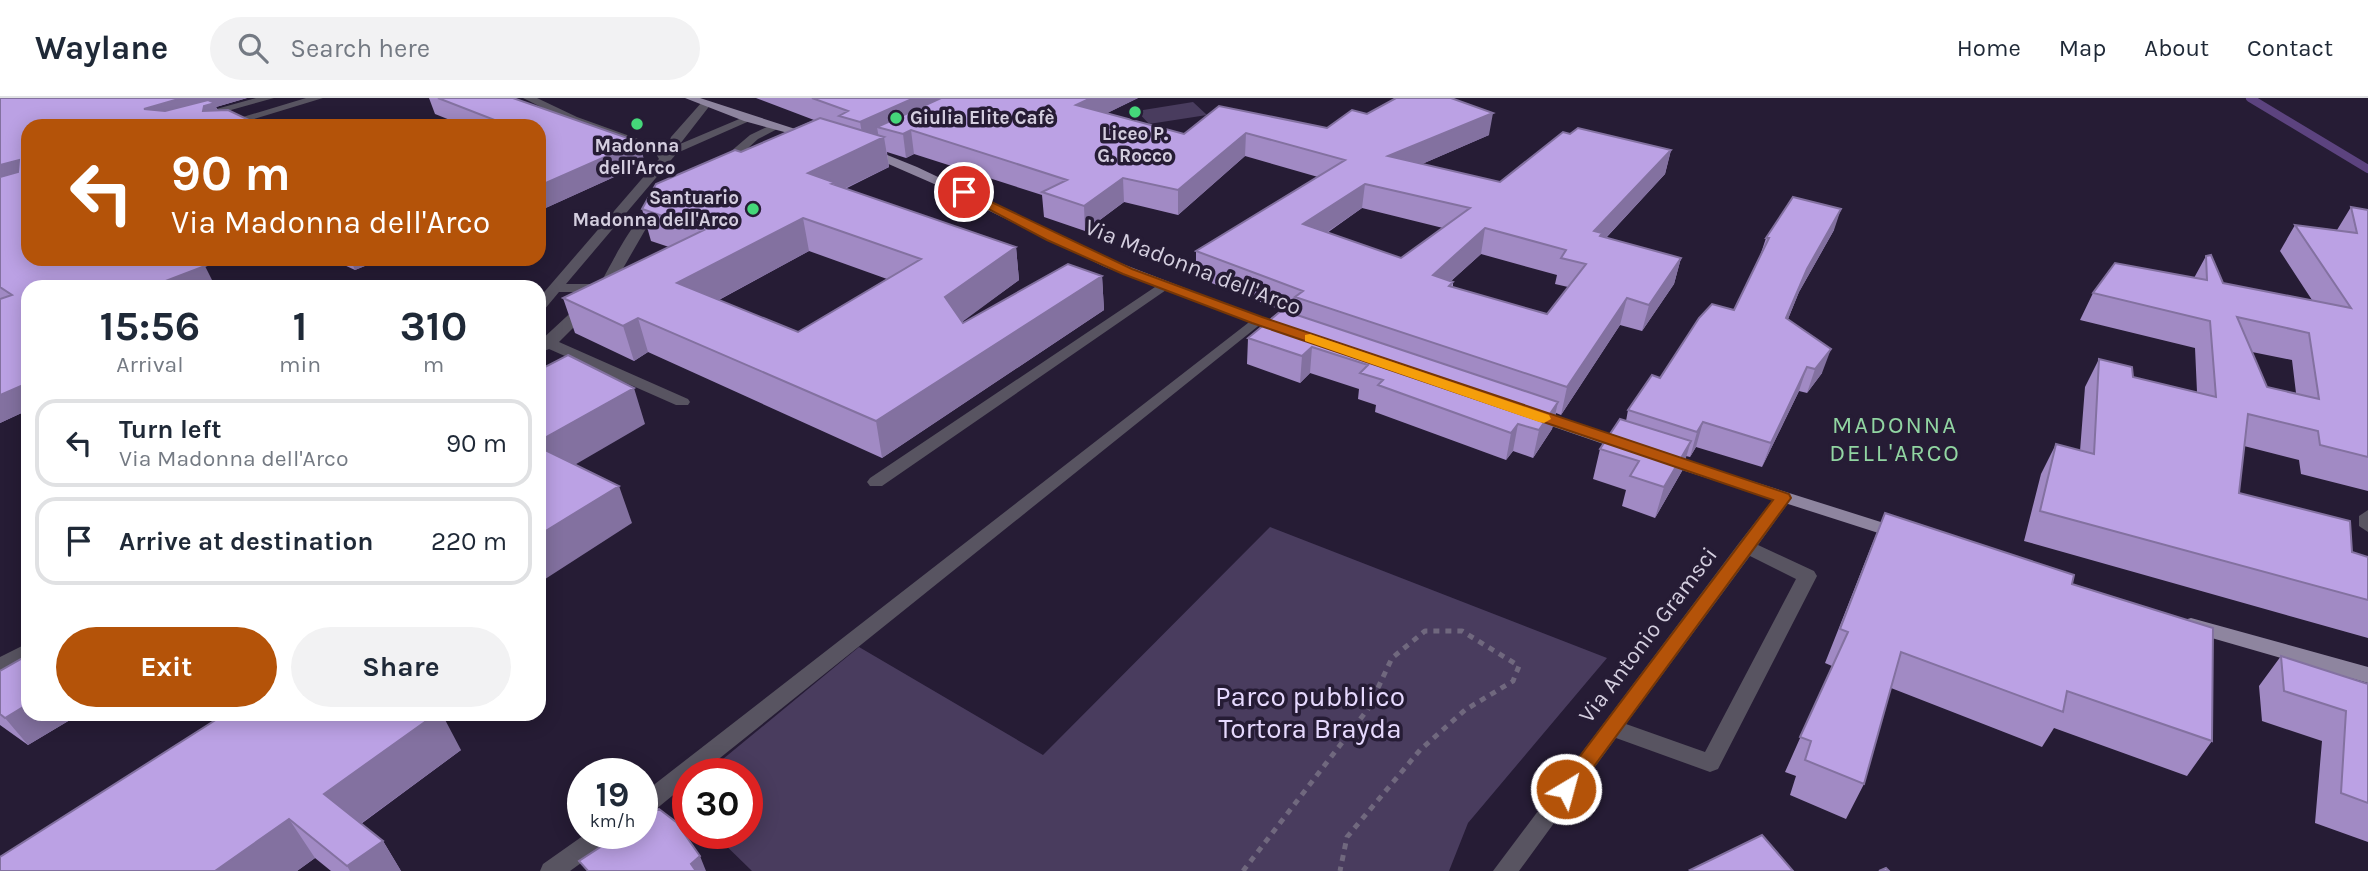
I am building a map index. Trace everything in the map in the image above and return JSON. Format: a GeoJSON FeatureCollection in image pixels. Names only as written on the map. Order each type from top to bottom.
{"type":"FeatureCollection","features":[{"type":"Feature","properties":{"kind":"main road"},"geometry":{"type":"LineString","coordinates":[[690,98],[748,119],[831,141]]}},
{"type":"Feature","properties":{"kind":"main road","name":"Via Madonna dell'Arco"},"geometry":{"type":"LineString","coordinates":[[860,149],[910,167],[1051,237],[1164,285],[1309,338]]}},
{"type":"Feature","properties":{"kind":"main road"},"geometry":{"type":"LineString","coordinates":[[1513,408],[1913,539]]}},
{"type":"Feature","properties":{"kind":"main road"},"geometry":{"type":"LineString","coordinates":[[2174,620],[2368,675]]}},
{"type":"Feature","properties":{"kind":"street"},"geometry":{"type":"LineString","coordinates":[[188,119],[269,98]]}},
{"type":"Feature","properties":{"kind":"street"},"geometry":{"type":"LineString","coordinates":[[244,119],[318,98]]}},
{"type":"Feature","properties":{"kind":"street"},"geometry":{"type":"LineString","coordinates":[[528,98],[573,119],[669,155]]}},
{"type":"Feature","properties":{"kind":"street"},"geometry":{"type":"LineString","coordinates":[[546,299],[669,155],[675,139],[706,104]]}},
{"type":"Feature","properties":{"kind":"street"},"geometry":{"type":"LineString","coordinates":[[669,155],[748,119]]}},
{"type":"Feature","properties":{"kind":"street"},"geometry":{"type":"LineString","coordinates":[[707,179],[754,137],[777,127]]}},
{"type":"Feature","properties":{"kind":"street"},"geometry":{"type":"LineString","coordinates":[[860,149],[883,142]]}},
{"type":"Feature","properties":{"kind":"street"},"geometry":{"type":"LineString","coordinates":[[546,344],[605,288],[647,216],[677,197]]}},
{"type":"Feature","properties":{"kind":"street"},"geometry":{"type":"LineString","coordinates":[[876,482],[1164,285]]}},
{"type":"Feature","properties":{"kind":"street"},"geometry":{"type":"LineString","coordinates":[[555,288],[605,288]]}},
{"type":"Feature","properties":{"kind":"street"},"geometry":{"type":"LineString","coordinates":[[658,794],[1257,320]]}},
{"type":"Feature","properties":{"kind":"street"},"geometry":{"type":"LineString","coordinates":[[546,347],[681,402]]}},
{"type":"Feature","properties":{"kind":"street","name":"Via Antonio Gramsci"},"geometry":{"type":"LineString","coordinates":[[1505,871],[1783,498]]}},
{"type":"Feature","properties":{"kind":"street"},"geometry":{"type":"LineString","coordinates":[[2368,516],[2368,526]]}},
{"type":"Feature","properties":{"kind":"street"},"geometry":{"type":"LineString","coordinates":[[1612,728],[1710,763],[1807,576],[1746,547]]}},
{"type":"Feature","properties":{"kind":"street"},"geometry":{"type":"LineString","coordinates":[[0,667],[21,654]]}},
{"type":"Feature","properties":{"kind":"street"},"geometry":{"type":"LineString","coordinates":[[552,871],[583,849]]}},
{"type":"Feature","properties":{"kind":"path"},"geometry":{"type":"LineString","coordinates":[[1243,871],[1368,709],[1392,658],[1425,631],[1462,631],[1519,666],[1513,681],[1465,710],[1420,750],[1347,837],[1340,871]]}},
{"type":"Feature","properties":{"kind":"green space"},"geometry":{"type":"Polygon","coordinates":[[[1193,102],[1207,115],[1149,124],[1137,111],[1193,102]]]}},
{"type":"Feature","properties":{"kind":"green space","name":"Parco pubblico Tortora Brayda"},"geometry":{"type":"Polygon","coordinates":[[[1270,527],[1607,658],[1468,823],[1449,871],[752,871],[729,849],[763,849],[763,758],[724,758],[859,647],[1043,755],[1270,527]]]}},
{"type":"Feature","properties":{"kind":"building"},"geometry":{"type":"Polygon","coordinates":[[[0,98],[182,98],[144,109],[165,111],[208,100],[215,103],[204,106],[203,111],[228,110],[247,119],[21,119],[21,266],[205,266],[168,280],[21,280],[21,386],[0,395],[0,299],[12,295],[0,287],[0,177],[18,172],[19,160],[0,165],[0,98]]]}},
{"type":"Feature","properties":{"kind":"building"},"geometry":{"type":"Polygon","coordinates":[[[438,98],[513,98],[639,142],[546,183],[546,119],[492,119],[438,98]]]}},
{"type":"Feature","properties":{"kind":"building"},"geometry":{"type":"Polygon","coordinates":[[[812,98],[914,98],[860,122],[839,116],[848,111],[812,98]]]}},
{"type":"Feature","properties":{"kind":"building"},"geometry":{"type":"Polygon","coordinates":[[[941,98],[1091,98],[1076,105],[1184,134],[1219,106],[1327,128],[1352,110],[1367,114],[1396,98],[1451,98],[1493,113],[1388,156],[1500,182],[1563,132],[1570,134],[1578,128],[1671,150],[1594,231],[1602,233],[1600,236],[1681,258],[1649,305],[1627,298],[1567,387],[1295,297],[1303,291],[1196,251],[1345,160],[1246,133],[1178,190],[1123,178],[1084,206],[1042,192],[1067,180],[911,130],[903,134],[877,127],[941,98]],[[1365,184],[1303,224],[1401,258],[1470,208],[1365,184]],[[1485,228],[1433,275],[1453,282],[1449,286],[1547,314],[1586,264],[1561,258],[1566,250],[1485,228]]]}},
{"type":"Feature","properties":{"kind":"building"},"geometry":{"type":"Polygon","coordinates":[[[820,118],[884,137],[808,173],[836,183],[832,184],[1016,247],[945,297],[963,323],[1068,264],[1102,276],[876,421],[638,318],[623,326],[563,298],[704,230],[642,209],[656,184],[735,150],[741,152],[820,118]],[[803,218],[677,283],[798,332],[921,259],[803,218]]]}},
{"type":"Feature","properties":{"kind":"building"},"geometry":{"type":"Polygon","coordinates":[[[1793,197],[1841,209],[1807,269],[1786,318],[1831,349],[1815,369],[1807,367],[1771,443],[1703,422],[1697,432],[1628,410],[1652,375],[1660,378],[1699,318],[1712,304],[1734,310],[1769,238],[1766,238],[1793,197]]]}},
{"type":"Feature","properties":{"kind":"building"},"geometry":{"type":"Polygon","coordinates":[[[2351,207],[2368,210],[2368,457],[2320,445],[2318,431],[2248,414],[2239,493],[2350,521],[2352,552],[2368,557],[2368,600],[2040,511],[2056,444],[2094,454],[2099,359],[2132,367],[2133,377],[2216,397],[2210,321],[2093,293],[2115,263],[2207,280],[2206,256],[2211,255],[2223,283],[2351,308],[2295,225],[2357,233],[2351,207]],[[2237,317],[2267,387],[2319,399],[2309,333],[2237,317]]]}},
{"type":"Feature","properties":{"kind":"building"},"geometry":{"type":"Polygon","coordinates":[[[1282,310],[1558,402],[1539,430],[1518,424],[1511,433],[1378,385],[1383,380],[1360,373],[1368,365],[1312,347],[1302,356],[1248,338],[1282,310]]]}},
{"type":"Feature","properties":{"kind":"building"},"geometry":{"type":"Polygon","coordinates":[[[568,355],[634,388],[546,437],[546,366],[568,355]]]}},
{"type":"Feature","properties":{"kind":"building"},"geometry":{"type":"Polygon","coordinates":[[[1620,419],[1691,441],[1664,487],[1630,476],[1639,461],[1600,449],[1620,419]]]}},
{"type":"Feature","properties":{"kind":"building"},"geometry":{"type":"Polygon","coordinates":[[[546,450],[619,486],[546,531],[546,450]]]}},
{"type":"Feature","properties":{"kind":"building"},"geometry":{"type":"Polygon","coordinates":[[[1885,513],[2074,575],[2072,584],[2213,628],[2212,741],[2067,691],[2063,712],[1901,652],[1864,784],[1805,760],[1811,741],[1800,737],[1848,632],[1840,629],[1885,513]]]}},
{"type":"Feature","properties":{"kind":"building"},"geometry":{"type":"Polygon","coordinates":[[[2281,656],[2368,684],[2368,803],[2341,793],[2346,711],[2284,691],[2281,656]]]}},
{"type":"Feature","properties":{"kind":"building"},"geometry":{"type":"Polygon","coordinates":[[[21,659],[21,708],[5,718],[0,714],[0,671],[21,659]]]}},
{"type":"Feature","properties":{"kind":"building"},"geometry":{"type":"Polygon","coordinates":[[[214,721],[426,721],[324,794],[383,841],[347,866],[289,819],[215,871],[0,871],[0,857],[214,721]]]}},
{"type":"Feature","properties":{"kind":"building"},"geometry":{"type":"Polygon","coordinates":[[[658,810],[672,819],[672,849],[695,849],[700,856],[691,864],[696,871],[588,871],[579,861],[597,849],[658,849],[658,810]]]}},
{"type":"Feature","properties":{"kind":"building"},"geometry":{"type":"Polygon","coordinates":[[[1762,835],[1793,871],[1690,870],[1762,835]]]}},
{"type":"Feature","properties":{"kind":"waterway"},"geometry":{"type":"LineString","coordinates":[[2250,98],[2368,169]]}},
{"type":"Feature","properties":{"kind":"slow traffic"},"geometry":{"type":"LineString","coordinates":[[1310,338],[1544,419]]}},
{"type":"Feature","properties":{"kind":"place","name":"Liceo P. G. Rocco"},"geometry":{"type":"Point","coordinates":[1135,112]}},
{"type":"Feature","properties":{"kind":"place","name":"Giulia Elite Cafè"},"geometry":{"type":"Point","coordinates":[896,118]}},
{"type":"Feature","properties":{"kind":"place","name":"Madonna dell'Arco"},"geometry":{"type":"Point","coordinates":[637,124]}},
{"type":"Feature","properties":{"kind":"place","name":"Santuario Madonna dell'Arco"},"geometry":{"type":"Point","coordinates":[753,209]}},
{"type":"Feature","properties":{"kind":"district","name":"MADONNA DELL'ARCO"},"geometry":{"type":"Point","coordinates":[1895,439]}},
{"type":"Feature","properties":{"kind":"route"},"geometry":{"type":"LineString","coordinates":[[964,192],[1051,237],[1128,271],[1257,320],[1783,498],[1566,789]]}}]}
